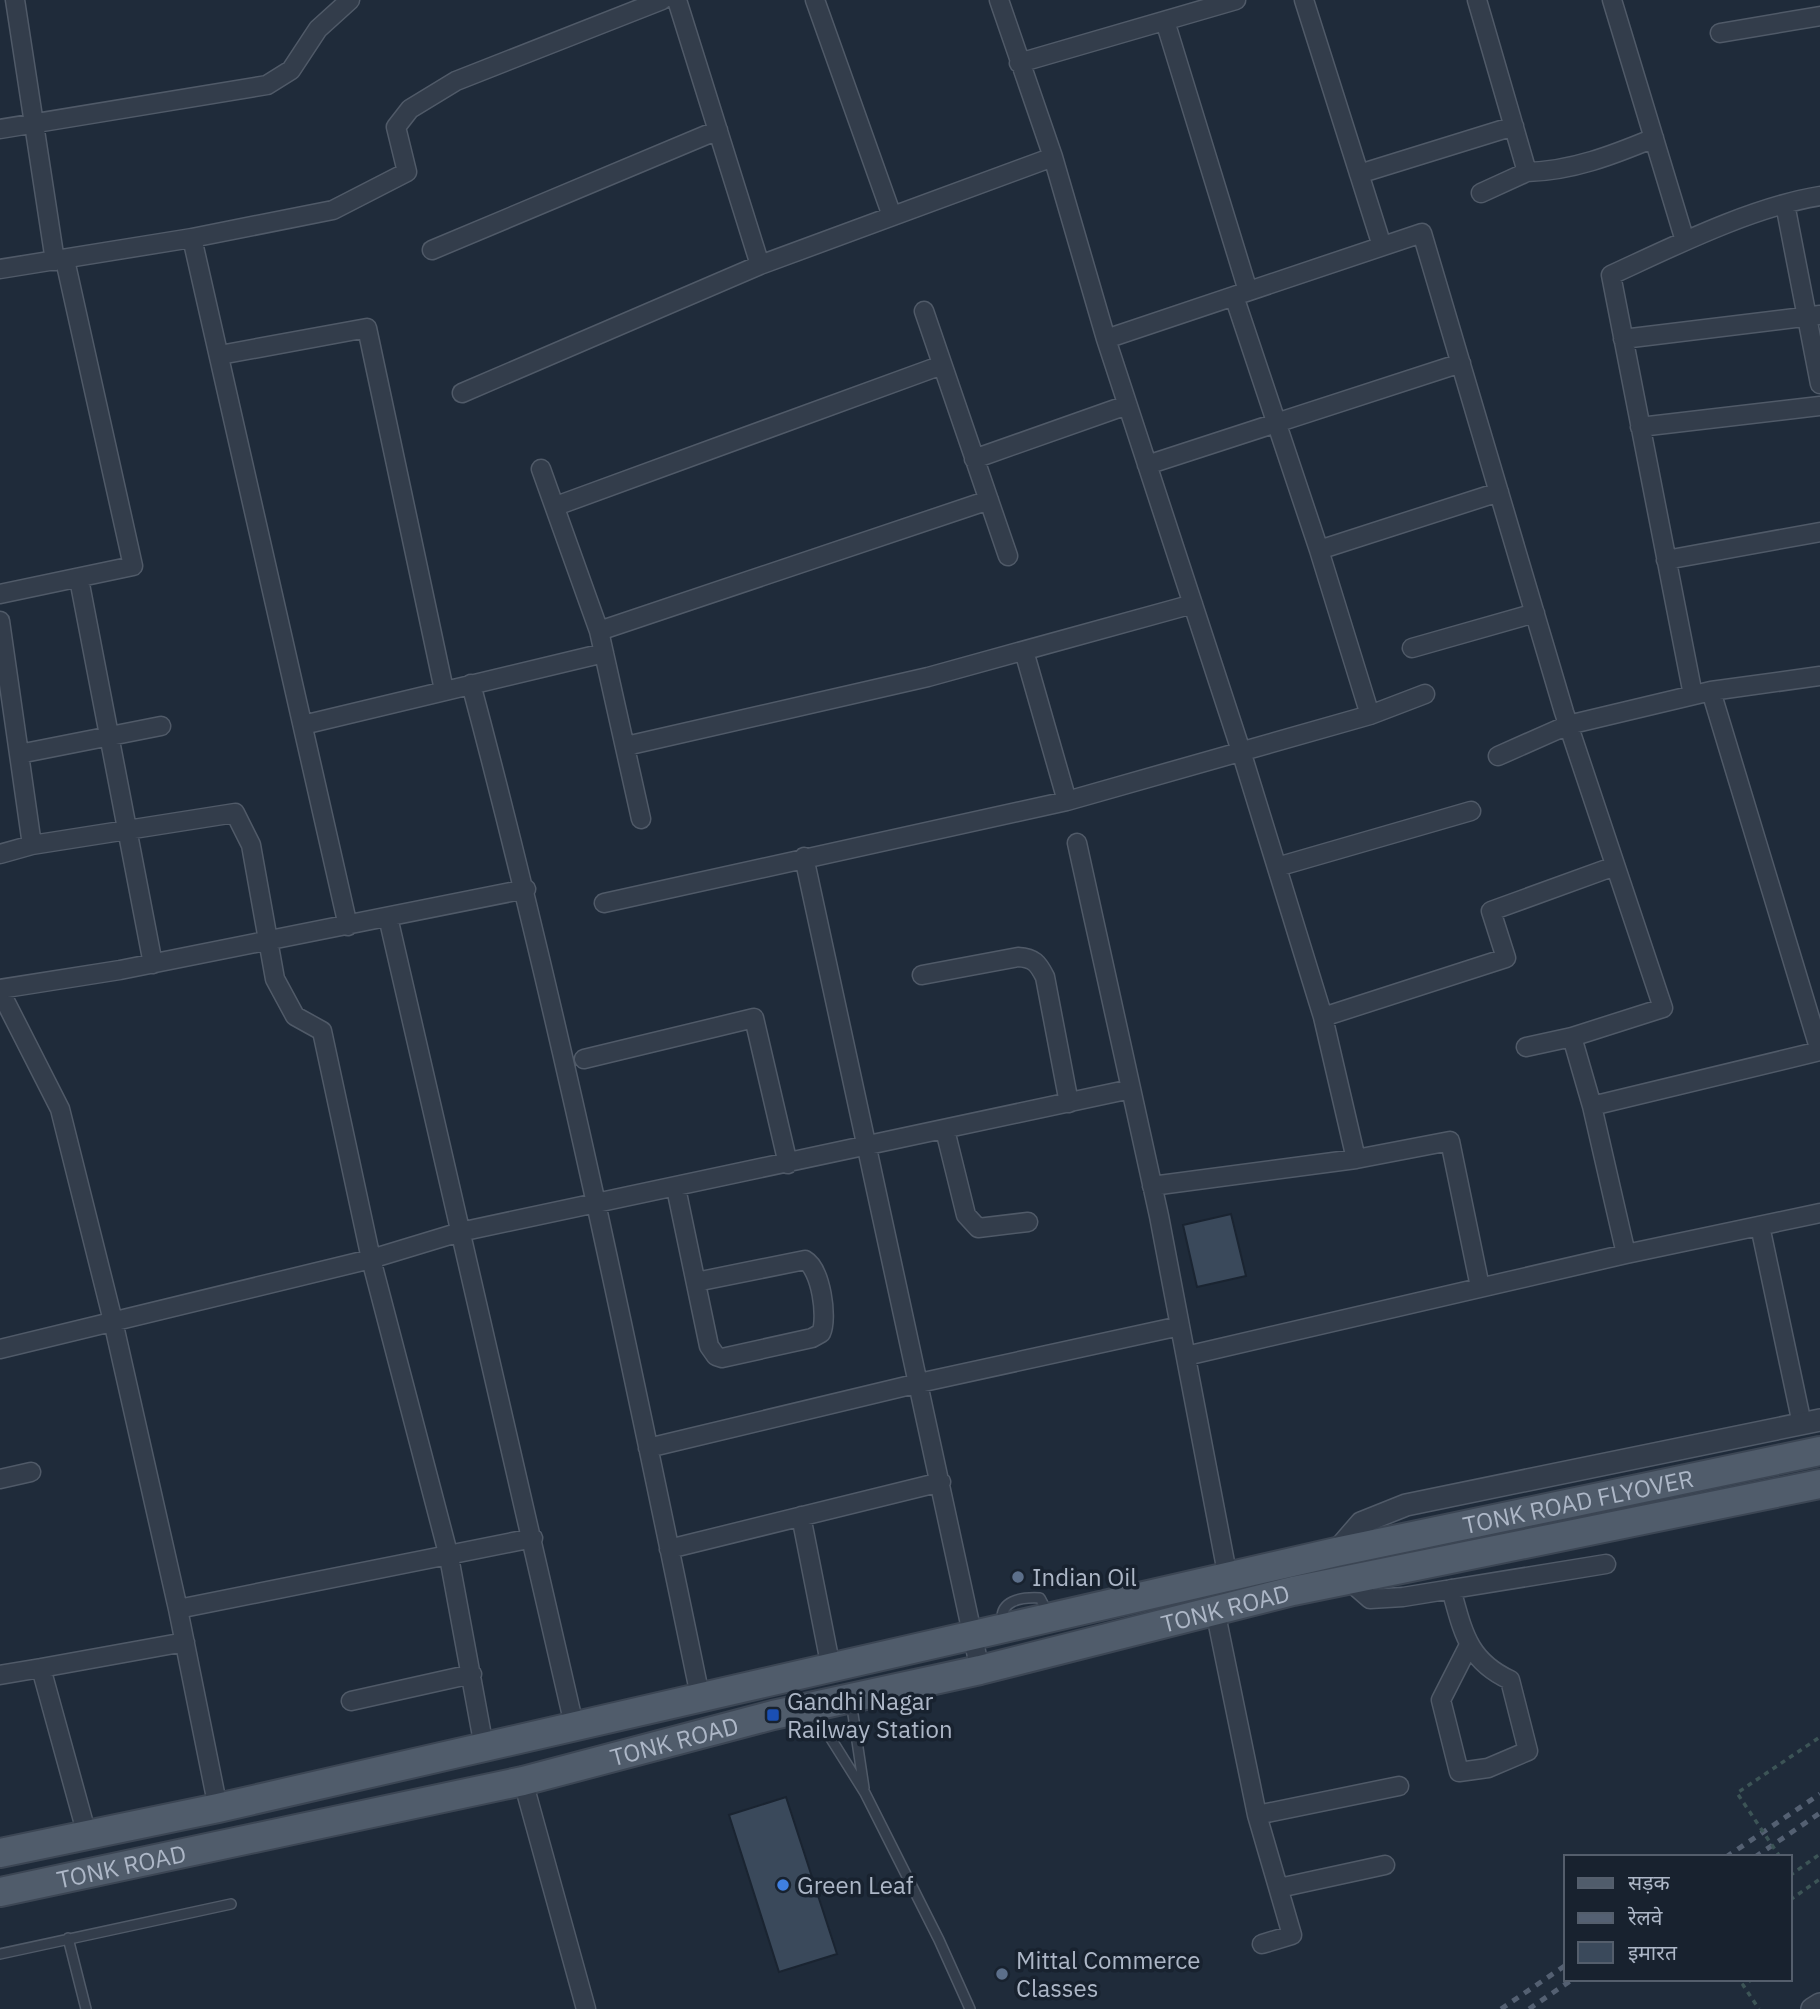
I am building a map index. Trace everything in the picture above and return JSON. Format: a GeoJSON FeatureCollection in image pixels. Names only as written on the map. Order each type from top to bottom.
{"type":"FeatureCollection","features":[{"type":"Feature","properties":{"kind":"main road","name":"TONK ROAD FLYOVER"},"geometry":{"type":"LineString","coordinates":[[1336,1552],[1820,1451]]}},
{"type":"Feature","properties":{"kind":"main road","name":"TONK ROAD FLYOVER"},"geometry":{"type":"LineString","coordinates":[[1347,1579],[1820,1484]]}},
{"type":"Feature","properties":{"kind":"main road","name":"TONK ROAD"},"geometry":{"type":"LineString","coordinates":[[0,1853],[218,1808],[1336,1552]]}},
{"type":"Feature","properties":{"kind":"main road","name":"TONK ROAD"},"geometry":{"type":"LineString","coordinates":[[0,1892],[523,1782],[811,1708],[980,1670],[1347,1579]]}},
{"type":"Feature","properties":{"kind":"street"},"geometry":{"type":"LineString","coordinates":[[0,594],[133,566],[60,261],[34,125],[15,0]]}},
{"type":"Feature","properties":{"kind":"street"},"geometry":{"type":"LineString","coordinates":[[0,129],[267,85],[290,70],[318,29],[350,0]]}},
{"type":"Feature","properties":{"kind":"street"},"geometry":{"type":"LineString","coordinates":[[0,269],[192,238],[332,210],[407,172],[396,127],[410,109],[456,81],[662,0]]}},
{"type":"Feature","properties":{"kind":"street"},"geometry":{"type":"LineString","coordinates":[[677,0],[760,265]]}},
{"type":"Feature","properties":{"kind":"street"},"geometry":{"type":"LineString","coordinates":[[815,0],[892,216]]}},
{"type":"Feature","properties":{"kind":"street"},"geometry":{"type":"LineString","coordinates":[[999,0],[1053,157],[1105,339],[1277,867],[1323,1017],[1356,1159]]}},
{"type":"Feature","properties":{"kind":"street"},"geometry":{"type":"LineString","coordinates":[[1019,63],[1236,0]]}},
{"type":"Feature","properties":{"kind":"street"},"geometry":{"type":"LineString","coordinates":[[1304,0],[1382,246]]}},
{"type":"Feature","properties":{"kind":"street"},"geometry":{"type":"LineString","coordinates":[[1477,0],[1527,172]]}},
{"type":"Feature","properties":{"kind":"street"},"geometry":{"type":"LineString","coordinates":[[1612,0],[1685,240]]}},
{"type":"Feature","properties":{"kind":"street"},"geometry":{"type":"LineString","coordinates":[[1720,33],[1820,16]]}},
{"type":"Feature","properties":{"kind":"street"},"geometry":{"type":"LineString","coordinates":[[1165,21],[1278,422],[1370,716]]}},
{"type":"Feature","properties":{"kind":"street"},"geometry":{"type":"LineString","coordinates":[[1359,174],[1514,126]]}},
{"type":"Feature","properties":{"kind":"street"},"geometry":{"type":"LineString","coordinates":[[432,250],[718,130]]}},
{"type":"Feature","properties":{"kind":"street"},"geometry":{"type":"LineString","coordinates":[[1480,192],[1527,172],[1555,172],[1612,155],[1654,138]]}},
{"type":"Feature","properties":{"kind":"street"},"geometry":{"type":"LineString","coordinates":[[462,393],[760,265],[1053,157]]}},
{"type":"Feature","properties":{"kind":"street"},"geometry":{"type":"LineString","coordinates":[[1693,695],[1611,275],[1685,240],[1785,204],[1820,196]]}},
{"type":"Feature","properties":{"kind":"street"},"geometry":{"type":"LineString","coordinates":[[1785,204],[1814,316],[1820,384]]}},
{"type":"Feature","properties":{"kind":"street"},"geometry":{"type":"LineString","coordinates":[[1105,339],[1422,233],[1568,725],[1663,1008],[1572,1037],[1526,1047]]}},
{"type":"Feature","properties":{"kind":"street"},"geometry":{"type":"LineString","coordinates":[[192,238],[348,926]]}},
{"type":"Feature","properties":{"kind":"street"},"geometry":{"type":"LineString","coordinates":[[924,311],[1009,556]]}},
{"type":"Feature","properties":{"kind":"street"},"geometry":{"type":"LineString","coordinates":[[1623,339],[1814,316]]}},
{"type":"Feature","properties":{"kind":"street"},"geometry":{"type":"LineString","coordinates":[[220,355],[367,328],[444,690]]}},
{"type":"Feature","properties":{"kind":"street"},"geometry":{"type":"LineString","coordinates":[[1147,465],[1461,363]]}},
{"type":"Feature","properties":{"kind":"street"},"geometry":{"type":"LineString","coordinates":[[556,506],[942,365]]}},
{"type":"Feature","properties":{"kind":"street"},"geometry":{"type":"LineString","coordinates":[[974,459],[1128,405]]}},
{"type":"Feature","properties":{"kind":"street"},"geometry":{"type":"LineString","coordinates":[[1640,427],[1820,405]]}},
{"type":"Feature","properties":{"kind":"street"},"geometry":{"type":"LineString","coordinates":[[541,469],[599,631],[641,819]]}},
{"type":"Feature","properties":{"kind":"street"},"geometry":{"type":"LineString","coordinates":[[1320,550],[1499,492]]}},
{"type":"Feature","properties":{"kind":"street"},"geometry":{"type":"LineString","coordinates":[[599,631],[989,500]]}},
{"type":"Feature","properties":{"kind":"street"},"geometry":{"type":"LineString","coordinates":[[1667,560],[1820,532]]}},
{"type":"Feature","properties":{"kind":"street"},"geometry":{"type":"LineString","coordinates":[[79,579],[153,964]]}},
{"type":"Feature","properties":{"kind":"street"},"geometry":{"type":"LineString","coordinates":[[626,746],[928,677],[1193,604]]}},
{"type":"Feature","properties":{"kind":"street"},"geometry":{"type":"LineString","coordinates":[[1412,648],[1535,613]]}},
{"type":"Feature","properties":{"kind":"street"},"geometry":{"type":"LineString","coordinates":[[0,621],[32,845]]}},
{"type":"Feature","properties":{"kind":"street"},"geometry":{"type":"LineString","coordinates":[[1024,651],[1067,801]]}},
{"type":"Feature","properties":{"kind":"street"},"geometry":{"type":"LineString","coordinates":[[303,725],[604,653]]}},
{"type":"Feature","properties":{"kind":"street"},"geometry":{"type":"LineString","coordinates":[[1498,756],[1568,725],[1711,691],[1820,676]]}},
{"type":"Feature","properties":{"kind":"street"},"geometry":{"type":"LineString","coordinates":[[471,684],[526,889],[597,1205],[700,1696]]}},
{"type":"Feature","properties":{"kind":"street"},"geometry":{"type":"LineString","coordinates":[[1592,1106],[1820,1051],[1711,691]]}},
{"type":"Feature","properties":{"kind":"street"},"geometry":{"type":"LineString","coordinates":[[604,903],[1067,801],[1370,716],[1424,694]]}},
{"type":"Feature","properties":{"kind":"street"},"geometry":{"type":"LineString","coordinates":[[19,754],[161,726]]}},
{"type":"Feature","properties":{"kind":"street"},"geometry":{"type":"LineString","coordinates":[[1277,867],[1471,811]]}},
{"type":"Feature","properties":{"kind":"street"},"geometry":{"type":"LineString","coordinates":[[0,854],[32,845],[128,828],[235,813],[251,845],[275,979],[295,1016],[322,1031],[371,1259],[449,1557],[484,1747]]}},
{"type":"Feature","properties":{"kind":"street"},"geometry":{"type":"LineString","coordinates":[[1077,843],[1152,1186],[1228,1578]]}},
{"type":"Feature","properties":{"kind":"street"},"geometry":{"type":"LineString","coordinates":[[804,857],[864,1147],[942,1482],[980,1670]]}},
{"type":"Feature","properties":{"kind":"street"},"geometry":{"type":"LineString","coordinates":[[1323,1017],[1506,958],[1492,911],[1615,866]]}},
{"type":"Feature","properties":{"kind":"street"},"geometry":{"type":"LineString","coordinates":[[218,1808],[178,1609],[113,1321],[60,1109],[0,990],[153,964],[526,889]]}},
{"type":"Feature","properties":{"kind":"street"},"geometry":{"type":"LineString","coordinates":[[388,917],[533,1538],[574,1726]]}},
{"type":"Feature","properties":{"kind":"street"},"geometry":{"type":"LineString","coordinates":[[922,975],[1018,957],[1030,957],[1039,964],[1045,977],[1069,1103]]}},
{"type":"Feature","properties":{"kind":"street"},"geometry":{"type":"LineString","coordinates":[[584,1059],[754,1018],[788,1164]]}},
{"type":"Feature","properties":{"kind":"street"},"geometry":{"type":"LineString","coordinates":[[1572,1037],[1592,1106],[1626,1254]]}},
{"type":"Feature","properties":{"kind":"street"},"geometry":{"type":"LineString","coordinates":[[0,1349],[371,1259],[460,1232],[1131,1090]]}},
{"type":"Feature","properties":{"kind":"street"},"geometry":{"type":"LineString","coordinates":[[945,1130],[966,1214],[972,1223],[978,1228],[1028,1222]]}},
{"type":"Feature","properties":{"kind":"street"},"geometry":{"type":"LineString","coordinates":[[1152,1186],[1356,1159],[1450,1141],[1480,1287]]}},
{"type":"Feature","properties":{"kind":"street"},"geometry":{"type":"LineString","coordinates":[[676,1188],[695,1282],[709,1346],[716,1356],[722,1358],[812,1338],[821,1333],[826,1322],[815,1270],[805,1260],[695,1282]]}},
{"type":"Feature","properties":{"kind":"street"},"geometry":{"type":"LineString","coordinates":[[1186,1356],[1626,1254],[1820,1213]]}},
{"type":"Feature","properties":{"kind":"street"},"geometry":{"type":"LineString","coordinates":[[1336,1552],[1362,1523],[1406,1505],[1811,1422],[1760,1226]]}},
{"type":"Feature","properties":{"kind":"street"},"geometry":{"type":"LineString","coordinates":[[648,1448],[919,1382],[1180,1326]]}},
{"type":"Feature","properties":{"kind":"street"},"geometry":{"type":"LineString","coordinates":[[0,1479],[31,1472]]}},
{"type":"Feature","properties":{"kind":"street"},"geometry":{"type":"LineString","coordinates":[[669,1549],[942,1482]]}},
{"type":"Feature","properties":{"kind":"street"},"geometry":{"type":"LineString","coordinates":[[801,1516],[831,1668]]}},
{"type":"Feature","properties":{"kind":"street"},"geometry":{"type":"LineString","coordinates":[[178,1609],[449,1557],[533,1538]]}},
{"type":"Feature","properties":{"kind":"street"},"geometry":{"type":"LineString","coordinates":[[1347,1579],[1370,1599],[1606,1564]]}},
{"type":"Feature","properties":{"kind":"street"},"geometry":{"type":"LineString","coordinates":[[1451,1589],[1468,1647],[1496,1673],[1510,1680],[1528,1751],[1488,1768],[1459,1772],[1441,1700],[1468,1647]]}},
{"type":"Feature","properties":{"kind":"street"},"geometry":{"type":"LineString","coordinates":[[1215,1610],[1257,1815],[1292,1935],[1262,1944]]}},
{"type":"Feature","properties":{"kind":"street"},"geometry":{"type":"LineString","coordinates":[[0,1675],[185,1642]]}},
{"type":"Feature","properties":{"kind":"street"},"geometry":{"type":"LineString","coordinates":[[41,1668],[87,1835]]}},
{"type":"Feature","properties":{"kind":"street"},"geometry":{"type":"LineString","coordinates":[[351,1701],[472,1674]]}},
{"type":"Feature","properties":{"kind":"street"},"geometry":{"type":"LineString","coordinates":[[523,1782],[586,2009]]}},
{"type":"Feature","properties":{"kind":"street"},"geometry":{"type":"LineString","coordinates":[[1257,1815],[1399,1786]]}},
{"type":"Feature","properties":{"kind":"street"},"geometry":{"type":"LineString","coordinates":[[1279,1888],[1385,1865]]}},
{"type":"Feature","properties":{"kind":"street"},"geometry":{"type":"LineString","coordinates":[[1812,2009],[1820,2004]]}},
{"type":"Feature","properties":{"kind":"lane"},"geometry":{"type":"LineString","coordinates":[[851,1700],[865,1793]]}},
{"type":"Feature","properties":{"kind":"lane"},"geometry":{"type":"LineString","coordinates":[[811,1708],[865,1793],[970,2009]]}},
{"type":"Feature","properties":{"kind":"lane"},"geometry":{"type":"LineString","coordinates":[[0,1954],[231,1904]]}},
{"type":"Feature","properties":{"kind":"lane"},"geometry":{"type":"LineString","coordinates":[[68,1938],[86,2009]]}},
{"type":"Feature","properties":{"kind":"path"},"geometry":{"type":"LineString","coordinates":[[1779,1855],[1737,1793],[1820,1737]]}},
{"type":"Feature","properties":{"kind":"path"},"geometry":{"type":"LineString","coordinates":[[1792,1874],[1820,1854]]}},
{"type":"Feature","properties":{"kind":"path"},"geometry":{"type":"LineString","coordinates":[[1792,1899],[1820,1879]]}},
{"type":"Feature","properties":{"kind":"path"},"geometry":{"type":"LineString","coordinates":[[1750,1981],[1743,1985],[1759,2009]]}},
{"type":"Feature","properties":{"kind":"building"},"geometry":{"type":"Polygon","coordinates":[[[1231,1214],[1246,1276],[1197,1287],[1183,1225],[1231,1214]]]}},
{"type":"Feature","properties":{"kind":"building","name":"Green Leaf"},"geometry":{"type":"Polygon","coordinates":[[[786,1797],[837,1954],[779,1972],[729,1815],[786,1797]]]}},
{"type":"Feature","properties":{"kind":"railway"},"geometry":{"type":"LineString","coordinates":[[1729,1855],[1820,1794]]}},
{"type":"Feature","properties":{"kind":"railway"},"geometry":{"type":"LineString","coordinates":[[1758,1855],[1820,1813]]}},
{"type":"Feature","properties":{"kind":"railway"},"geometry":{"type":"LineString","coordinates":[[1501,2009],[1564,1966]]}},
{"type":"Feature","properties":{"kind":"railway"},"geometry":{"type":"LineString","coordinates":[[1529,2009],[1570,1981]]}},
{"type":"Feature","properties":{"kind":"place","name":"Indian Oil"},"geometry":{"type":"Point","coordinates":[1018,1577]}},
{"type":"Feature","properties":{"kind":"place","name":"Gandhi Nagar Railway Station"},"geometry":{"type":"Point","coordinates":[773,1715]}},
{"type":"Feature","properties":{"kind":"place","name":"Green Leaf"},"geometry":{"type":"Point","coordinates":[783,1885]}},
{"type":"Feature","properties":{"kind":"place","name":"Mittal Commerce Classes"},"geometry":{"type":"Point","coordinates":[1002,1974]}}]}
